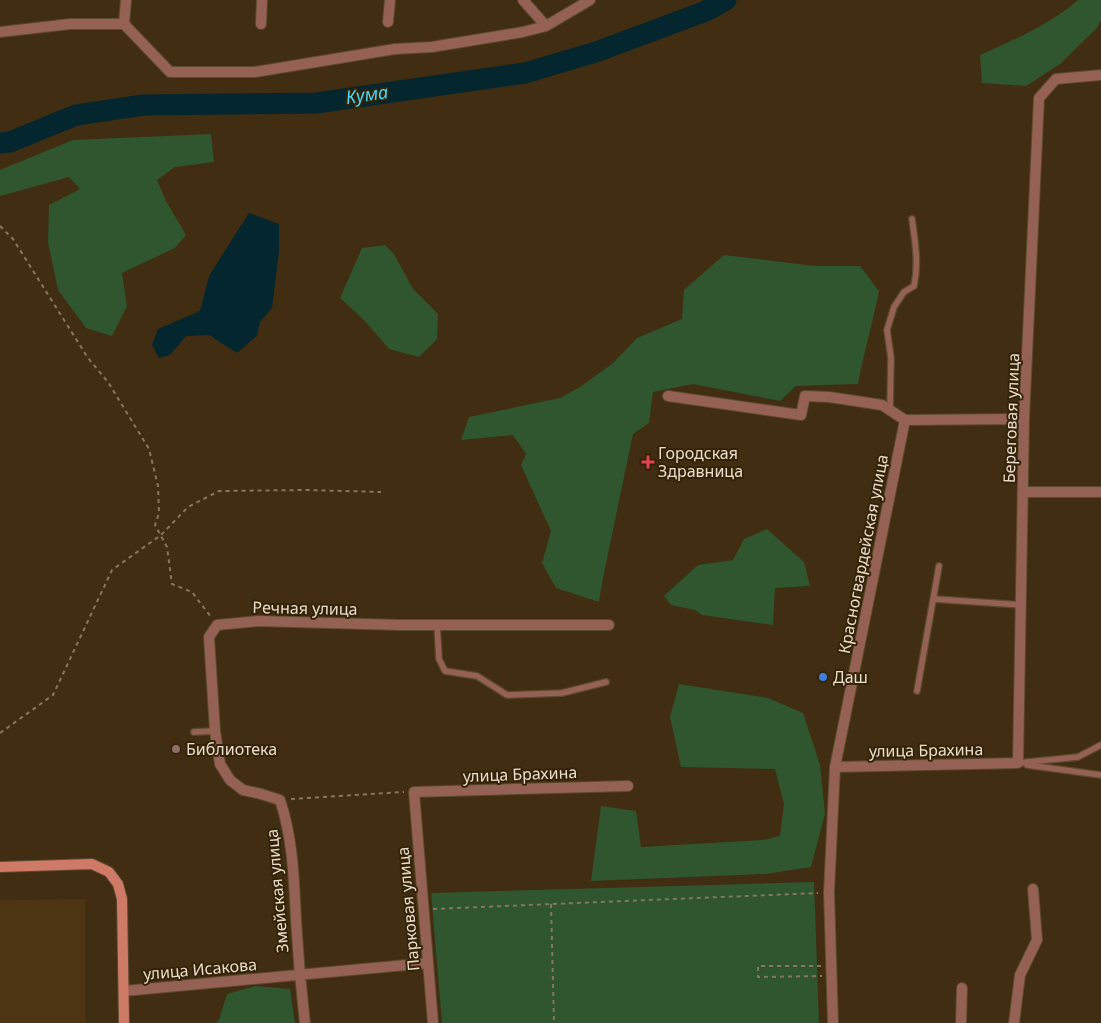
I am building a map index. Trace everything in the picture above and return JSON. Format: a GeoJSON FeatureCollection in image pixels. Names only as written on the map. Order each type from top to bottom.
{"type":"FeatureCollection","features":[{"type":"Feature","properties":{"kind":"street"},"geometry":{"type":"LineString","coordinates":[[124,24],[126,0]]}},
{"type":"Feature","properties":{"kind":"street"},"geometry":{"type":"LineString","coordinates":[[260,24],[262,0]]}},
{"type":"Feature","properties":{"kind":"street"},"geometry":{"type":"LineString","coordinates":[[388,22],[390,0]]}},
{"type":"Feature","properties":{"kind":"street"},"geometry":{"type":"LineString","coordinates":[[523,0],[546,26]]}},
{"type":"Feature","properties":{"kind":"street"},"geometry":{"type":"LineString","coordinates":[[0,32],[70,24],[124,24],[170,72],[255,72],[395,49],[432,47],[523,32],[546,26],[590,0]]}},
{"type":"Feature","properties":{"kind":"street","name":"Береговая улица"},"geometry":{"type":"LineString","coordinates":[[1018,763],[1024,419],[1040,98],[1056,80],[1101,75]]}},
{"type":"Feature","properties":{"kind":"street"},"geometry":{"type":"LineString","coordinates":[[668,396],[801,415],[805,396],[829,396],[882,405],[905,420],[1024,419]]}},
{"type":"Feature","properties":{"kind":"street","name":"Красногвардейская улица"},"geometry":{"type":"LineString","coordinates":[[833,1023],[829,892],[835,767],[905,420]]}},
{"type":"Feature","properties":{"kind":"street"},"geometry":{"type":"LineString","coordinates":[[1024,492],[1101,492]]}},
{"type":"Feature","properties":{"kind":"street","name":"Речная улица"},"geometry":{"type":"LineString","coordinates":[[217,625],[258,620],[437,625],[609,625]]}},
{"type":"Feature","properties":{"kind":"street"},"geometry":{"type":"LineString","coordinates":[[217,625],[209,637],[215,732],[220,764],[230,780],[243,790],[280,800]]}},
{"type":"Feature","properties":{"kind":"street","name":"улица Брахина"},"geometry":{"type":"LineString","coordinates":[[835,767],[1018,763]]}},
{"type":"Feature","properties":{"kind":"street","name":"улица Брахина"},"geometry":{"type":"LineString","coordinates":[[414,792],[628,786]]}},
{"type":"Feature","properties":{"kind":"street","name":"Парковая улица"},"geometry":{"type":"LineString","coordinates":[[414,792],[433,1023]]}},
{"type":"Feature","properties":{"kind":"street","name":"Змейская улица"},"geometry":{"type":"LineString","coordinates":[[280,800],[286,818],[293,857],[299,976],[304,1023]]}},
{"type":"Feature","properties":{"kind":"street"},"geometry":{"type":"LineString","coordinates":[[0,867],[92,864],[109,872],[118,884],[122,899],[124,1023]]}},
{"type":"Feature","properties":{"kind":"street"},"geometry":{"type":"LineString","coordinates":[[1014,1023],[1020,975],[1036,940],[1034,889]]}},
{"type":"Feature","properties":{"kind":"street","name":"улица Исакова"},"geometry":{"type":"LineString","coordinates":[[124,991],[428,963]]}},
{"type":"Feature","properties":{"kind":"street"},"geometry":{"type":"LineString","coordinates":[[961,1023],[962,988]]}},
{"type":"Feature","properties":{"kind":"lane"},"geometry":{"type":"LineString","coordinates":[[890,410],[891,358],[887,330],[894,307],[904,292],[914,286],[916,277],[916,246],[912,218]]}},
{"type":"Feature","properties":{"kind":"lane"},"geometry":{"type":"LineString","coordinates":[[917,692],[939,566]]}},
{"type":"Feature","properties":{"kind":"lane"},"geometry":{"type":"LineString","coordinates":[[934,599],[1021,605]]}},
{"type":"Feature","properties":{"kind":"lane"},"geometry":{"type":"LineString","coordinates":[[437,625],[440,659],[445,671],[477,676],[507,695],[562,694],[606,682]]}},
{"type":"Feature","properties":{"kind":"lane"},"geometry":{"type":"LineString","coordinates":[[194,732],[215,732]]}},
{"type":"Feature","properties":{"kind":"lane"},"geometry":{"type":"LineString","coordinates":[[1018,763],[1078,757],[1101,745]]}},
{"type":"Feature","properties":{"kind":"lane"},"geometry":{"type":"LineString","coordinates":[[1018,763],[1101,775]]}},
{"type":"Feature","properties":{"kind":"path"},"geometry":{"type":"LineString","coordinates":[[0,226],[14,238],[88,358],[108,382],[149,449],[158,486],[159,513],[155,525],[167,547],[172,584],[192,592],[217,625]]}},
{"type":"Feature","properties":{"kind":"path"},"geometry":{"type":"LineString","coordinates":[[0,733],[53,695],[112,570],[161,535],[188,507],[219,492],[306,490],[381,492]]}},
{"type":"Feature","properties":{"kind":"path"},"geometry":{"type":"LineString","coordinates":[[280,800],[414,792]]}},
{"type":"Feature","properties":{"kind":"path"},"geometry":{"type":"LineString","coordinates":[[424,910],[829,892]]}},
{"type":"Feature","properties":{"kind":"path"},"geometry":{"type":"LineString","coordinates":[[551,904],[554,1023]]}},
{"type":"Feature","properties":{"kind":"path"},"geometry":{"type":"LineString","coordinates":[[758,966],[831,971],[758,977],[758,966]]}},
{"type":"Feature","properties":{"kind":"shaded area"},"geometry":{"type":"Polygon","coordinates":[[[85,899],[85,1023],[0,1023],[0,900],[85,899]]]}},
{"type":"Feature","properties":{"kind":"green space"},"geometry":{"type":"Polygon","coordinates":[[[1078,0],[1101,0],[1101,20],[1097,28],[1060,64],[1026,86],[982,83],[980,55],[1018,38],[1043,24],[1078,0]]]}},
{"type":"Feature","properties":{"kind":"green space"},"geometry":{"type":"Polygon","coordinates":[[[211,134],[214,162],[175,167],[157,180],[166,201],[186,235],[175,248],[122,273],[127,306],[112,336],[86,328],[58,290],[48,242],[49,205],[80,189],[69,177],[0,196],[0,170],[73,140],[211,134]]]}},
{"type":"Feature","properties":{"kind":"green space"},"geometry":{"type":"Polygon","coordinates":[[[385,245],[394,254],[413,289],[438,314],[437,339],[419,357],[389,349],[364,320],[340,298],[362,248],[385,245]]]}},
{"type":"Feature","properties":{"kind":"green space"},"geometry":{"type":"Polygon","coordinates":[[[724,255],[815,266],[860,266],[879,291],[858,384],[796,386],[780,401],[693,384],[653,392],[649,423],[633,434],[599,602],[556,588],[542,563],[551,531],[521,465],[526,454],[513,435],[461,440],[469,417],[560,398],[580,387],[613,363],[637,338],[682,319],[684,290],[724,255]]]}},
{"type":"Feature","properties":{"kind":"green space"},"geometry":{"type":"Polygon","coordinates":[[[767,529],[804,562],[810,586],[775,588],[773,625],[702,615],[695,610],[671,605],[664,596],[698,565],[733,560],[744,539],[767,529]]]}},
{"type":"Feature","properties":{"kind":"green space"},"geometry":{"type":"Polygon","coordinates":[[[679,684],[768,698],[803,713],[820,765],[825,814],[811,867],[766,874],[591,881],[601,806],[636,811],[641,847],[763,840],[780,836],[784,804],[775,769],[681,767],[670,717],[679,684]]]}},
{"type":"Feature","properties":{"kind":"green space"},"geometry":{"type":"Polygon","coordinates":[[[814,882],[819,1023],[442,1023],[431,893],[814,882]]]}},
{"type":"Feature","properties":{"kind":"green space"},"geometry":{"type":"Polygon","coordinates":[[[255,986],[290,989],[295,1023],[216,1023],[219,1020],[227,994],[255,986]]]}},
{"type":"Feature","properties":{"kind":"water"},"geometry":{"type":"Polygon","coordinates":[[[249,213],[279,224],[279,251],[272,308],[260,322],[257,336],[237,353],[209,335],[186,336],[170,355],[159,358],[152,345],[158,329],[200,311],[209,276],[249,213]]]}},
{"type":"Feature","properties":{"kind":"waterway","name":"Кума"},"geometry":{"type":"LineString","coordinates":[[0,143],[10,142],[76,115],[143,105],[316,103],[525,73],[596,52],[706,11],[726,0]]}},
{"type":"Feature","properties":{"kind":"place","name":"Городская Здравница"},"geometry":{"type":"Point","coordinates":[648,462]}},
{"type":"Feature","properties":{"kind":"place","name":"Даш"},"geometry":{"type":"Point","coordinates":[823,677]}},
{"type":"Feature","properties":{"kind":"place","name":"Библиотека"},"geometry":{"type":"Point","coordinates":[176,749]}}]}
